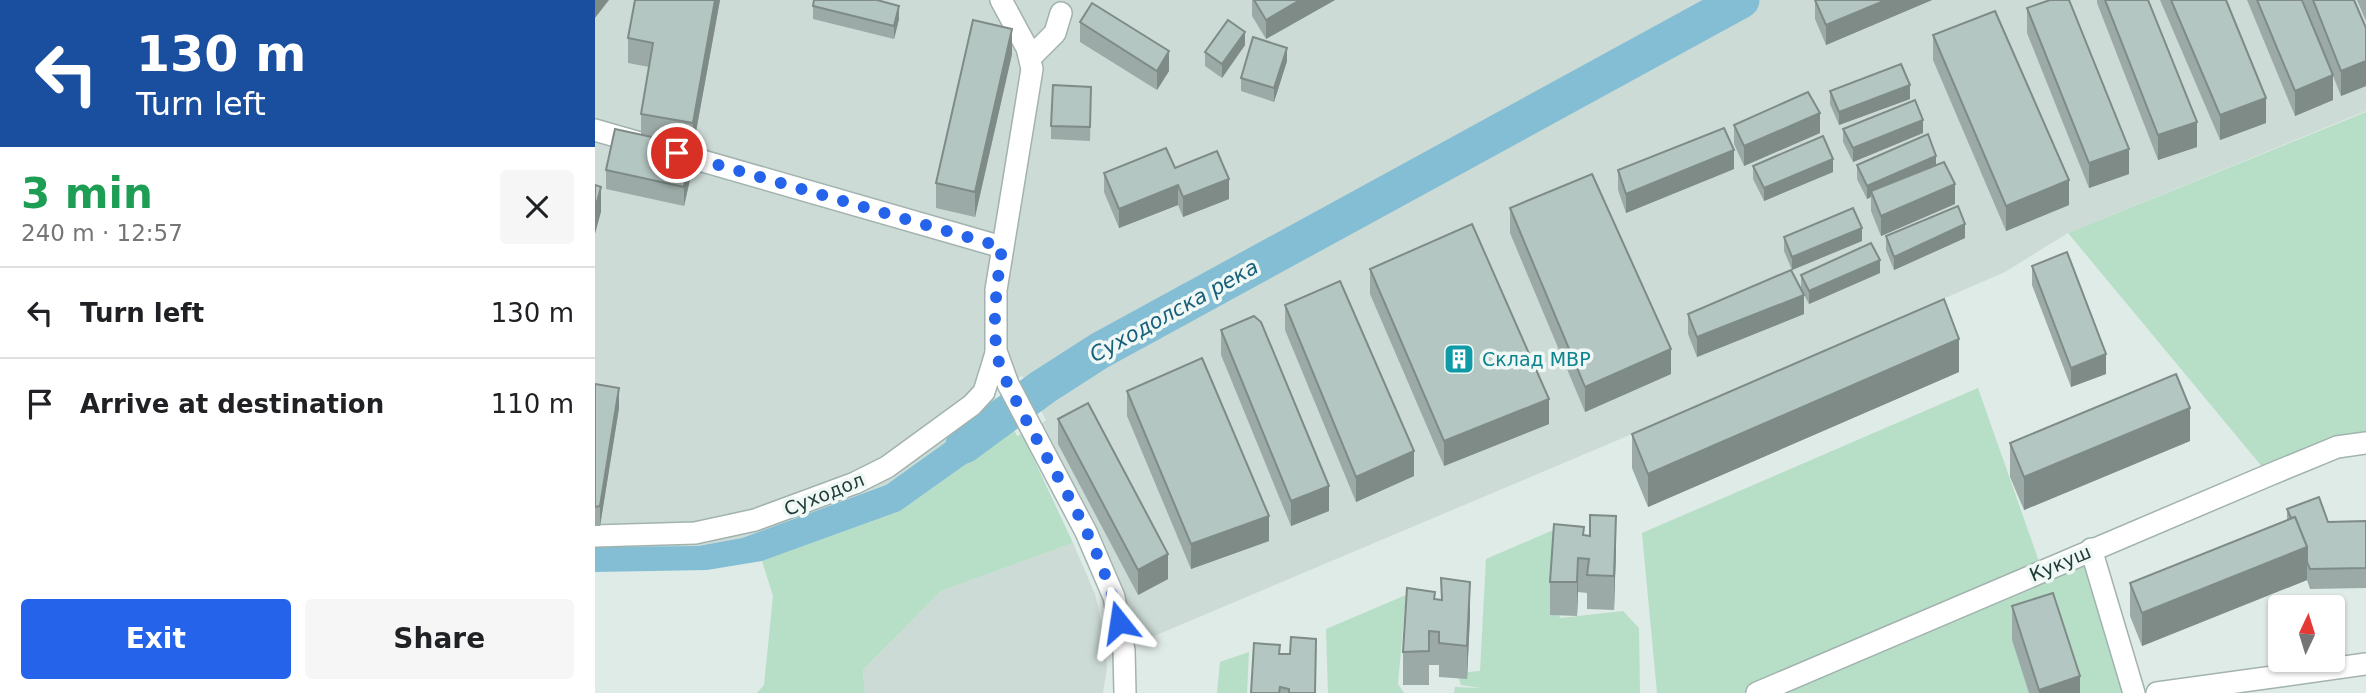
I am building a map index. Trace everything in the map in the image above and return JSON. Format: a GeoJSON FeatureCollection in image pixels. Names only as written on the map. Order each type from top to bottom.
{"type":"FeatureCollection","features":[{"type":"Feature","properties":{"kind":"street"},"geometry":{"type":"LineString","coordinates":[[1001,0],[1031,57],[1032,69],[1002,247],[995,307],[996,351],[1008,384],[1086,532],[1114,597],[1124,650],[1125,693]]}},
{"type":"Feature","properties":{"kind":"street"},"geometry":{"type":"LineString","coordinates":[[1031,57],[1055,33],[1061,13]]}},
{"type":"Feature","properties":{"kind":"street"},"geometry":{"type":"LineString","coordinates":[[595,130],[1002,247]]}},
{"type":"Feature","properties":{"kind":"street","name":"Суходол"},"geometry":{"type":"LineString","coordinates":[[595,536],[716,529],[755,520],[855,483],[887,467],[972,405],[984,392],[996,351]]}},
{"type":"Feature","properties":{"kind":"street"},"geometry":{"type":"LineString","coordinates":[[2337,447],[2366,435]]}},
{"type":"Feature","properties":{"kind":"street","name":"Кукуш"},"geometry":{"type":"LineString","coordinates":[[1766,691],[2091,549],[2337,447],[2366,443]]}},
{"type":"Feature","properties":{"kind":"street"},"geometry":{"type":"LineString","coordinates":[[2091,549],[2134,693]]}},
{"type":"Feature","properties":{"kind":"street"},"geometry":{"type":"LineString","coordinates":[[2157,693],[2366,664]]}},
{"type":"Feature","properties":{"kind":"shaded area"},"geometry":{"type":"Polygon","coordinates":[[[595,0],[2366,0],[2366,111],[2068,233],[2005,272],[1618,440],[1140,642],[1121,588],[1042,423],[1046,420],[1022,376],[993,392],[999,404],[886,485],[742,538],[698,546],[595,547],[595,0]]]}},
{"type":"Feature","properties":{"kind":"shaded area"},"geometry":{"type":"Polygon","coordinates":[[[1073,543],[1095,594],[1103,629],[1107,668],[1103,693],[865,693],[863,670],[941,591],[1073,543]]]}},
{"type":"Feature","properties":{"kind":"green space"},"geometry":{"type":"Polygon","coordinates":[[[2366,112],[2366,435],[2269,475],[2068,233],[2366,112]]]}},
{"type":"Feature","properties":{"kind":"green space"},"geometry":{"type":"Polygon","coordinates":[[[1978,388],[2042,570],[2091,549],[2134,693],[1657,693],[1642,533],[1978,388]]]}},
{"type":"Feature","properties":{"kind":"green space"},"geometry":{"type":"Polygon","coordinates":[[[1014,430],[1017,436],[1022,434],[1073,543],[941,591],[863,670],[865,693],[757,693],[764,685],[773,596],[762,561],[900,511],[1014,430]]]}},
{"type":"Feature","properties":{"kind":"green space"},"geometry":{"type":"Polygon","coordinates":[[[1558,528],[1552,592],[1560,618],[1623,611],[1639,628],[1640,693],[1454,693],[1455,687],[1481,688],[1461,685],[1457,673],[1480,671],[1486,559],[1558,528]]]}},
{"type":"Feature","properties":{"kind":"green space"},"geometry":{"type":"Polygon","coordinates":[[[1406,595],[1398,684],[1404,693],[1328,693],[1326,629],[1406,595]]]}},
{"type":"Feature","properties":{"kind":"green space"},"geometry":{"type":"Polygon","coordinates":[[[1249,652],[1247,693],[1217,693],[1220,662],[1249,652]]]}},
{"type":"Feature","properties":{"kind":"water"},"geometry":{"type":"Polygon","coordinates":[[[999,404],[1014,430],[900,511],[762,561],[707,570],[595,572],[595,547],[698,546],[742,538],[886,485],[999,404]]]}},
{"type":"Feature","properties":{"kind":"building"},"geometry":{"type":"Polygon","coordinates":[[[635,0],[715,0],[693,123],[641,114],[653,43],[628,38],[635,0]]]}},
{"type":"Feature","properties":{"kind":"building"},"geometry":{"type":"Polygon","coordinates":[[[814,0],[877,0],[899,6],[894,26],[813,6],[814,0]]]}},
{"type":"Feature","properties":{"kind":"building"},"geometry":{"type":"Polygon","coordinates":[[[1254,0],[1300,0],[1266,20],[1254,0]]]}},
{"type":"Feature","properties":{"kind":"building"},"geometry":{"type":"Polygon","coordinates":[[[1815,0],[1886,0],[1826,25],[1815,0]]]}},
{"type":"Feature","properties":{"kind":"building"},"geometry":{"type":"Polygon","coordinates":[[[2050,0],[2069,0],[2129,149],[2089,163],[2027,8],[2050,0]]]}},
{"type":"Feature","properties":{"kind":"building"},"geometry":{"type":"Polygon","coordinates":[[[2105,0],[2148,0],[2197,122],[2158,135],[2105,0]]]}},
{"type":"Feature","properties":{"kind":"building"},"geometry":{"type":"Polygon","coordinates":[[[2171,0],[2226,0],[2266,98],[2220,115],[2171,0]]]}},
{"type":"Feature","properties":{"kind":"building"},"geometry":{"type":"Polygon","coordinates":[[[2257,0],[2302,0],[2333,75],[2295,91],[2257,0]]]}},
{"type":"Feature","properties":{"kind":"building"},"geometry":{"type":"Polygon","coordinates":[[[2313,0],[2354,0],[2366,28],[2366,61],[2341,71],[2313,0]]]}},
{"type":"Feature","properties":{"kind":"building"},"geometry":{"type":"Polygon","coordinates":[[[1092,3],[1169,51],[1157,71],[1080,22],[1092,3]]]}},
{"type":"Feature","properties":{"kind":"building"},"geometry":{"type":"Polygon","coordinates":[[[1995,11],[2069,180],[2006,206],[1933,35],[1995,11]]]}},
{"type":"Feature","properties":{"kind":"building"},"geometry":{"type":"Polygon","coordinates":[[[973,20],[1012,29],[975,192],[936,183],[973,20]]]}},
{"type":"Feature","properties":{"kind":"building"},"geometry":{"type":"Polygon","coordinates":[[[1228,20],[1245,32],[1222,64],[1205,52],[1228,20]]]}},
{"type":"Feature","properties":{"kind":"building"},"geometry":{"type":"Polygon","coordinates":[[[1253,37],[1287,48],[1274,88],[1241,78],[1253,37]]]}},
{"type":"Feature","properties":{"kind":"building"},"geometry":{"type":"Polygon","coordinates":[[[1901,64],[1910,85],[1839,112],[1830,91],[1901,64]]]}},
{"type":"Feature","properties":{"kind":"building"},"geometry":{"type":"Polygon","coordinates":[[[1053,85],[1091,87],[1090,127],[1051,126],[1053,85]]]}},
{"type":"Feature","properties":{"kind":"building"},"geometry":{"type":"Polygon","coordinates":[[[1808,92],[1820,113],[1744,146],[1734,125],[1808,92]]]}},
{"type":"Feature","properties":{"kind":"building"},"geometry":{"type":"Polygon","coordinates":[[[1915,100],[1923,120],[1853,148],[1843,129],[1915,100]]]}},
{"type":"Feature","properties":{"kind":"building"},"geometry":{"type":"Polygon","coordinates":[[[1724,128],[1734,150],[1626,194],[1618,170],[1724,128]]]}},
{"type":"Feature","properties":{"kind":"building"},"geometry":{"type":"Polygon","coordinates":[[[615,129],[693,146],[684,187],[606,170],[615,129]]]}},
{"type":"Feature","properties":{"kind":"building"},"geometry":{"type":"Polygon","coordinates":[[[1928,134],[1936,156],[1867,186],[1857,165],[1928,134]]]}},
{"type":"Feature","properties":{"kind":"building"},"geometry":{"type":"Polygon","coordinates":[[[1823,136],[1833,159],[1764,188],[1753,166],[1823,136]]]}},
{"type":"Feature","properties":{"kind":"building"},"geometry":{"type":"Polygon","coordinates":[[[1166,148],[1175,168],[1217,151],[1229,179],[1183,197],[1178,185],[1119,209],[1104,173],[1166,148]]]}},
{"type":"Feature","properties":{"kind":"building"},"geometry":{"type":"Polygon","coordinates":[[[1944,162],[1955,184],[1881,216],[1871,191],[1944,162]]]}},
{"type":"Feature","properties":{"kind":"building","name":"Склад МВР"},"geometry":{"type":"Polygon","coordinates":[[[1592,174],[1671,349],[1585,387],[1510,208],[1592,174]]]}},
{"type":"Feature","properties":{"kind":"building"},"geometry":{"type":"Polygon","coordinates":[[[595,185],[601,187],[595,209],[595,185]]]}},
{"type":"Feature","properties":{"kind":"building"},"geometry":{"type":"Polygon","coordinates":[[[1958,206],[1965,224],[1894,257],[1886,236],[1958,206]]]}},
{"type":"Feature","properties":{"kind":"building"},"geometry":{"type":"Polygon","coordinates":[[[1853,208],[1862,228],[1792,257],[1784,237],[1853,208]]]}},
{"type":"Feature","properties":{"kind":"building","name":"Склад МВР"},"geometry":{"type":"Polygon","coordinates":[[[1472,224],[1549,399],[1444,441],[1370,269],[1472,224]]]}},
{"type":"Feature","properties":{"kind":"building"},"geometry":{"type":"Polygon","coordinates":[[[1871,243],[1880,260],[1809,291],[1801,275],[1871,243]]]}},
{"type":"Feature","properties":{"kind":"building"},"geometry":{"type":"Polygon","coordinates":[[[2067,252],[2106,354],[2071,368],[2032,266],[2067,252]]]}},
{"type":"Feature","properties":{"kind":"building"},"geometry":{"type":"Polygon","coordinates":[[[1791,270],[1804,295],[1697,337],[1688,314],[1791,270]]]}},
{"type":"Feature","properties":{"kind":"building"},"geometry":{"type":"Polygon","coordinates":[[[1340,281],[1414,451],[1356,477],[1285,305],[1340,281]]]}},
{"type":"Feature","properties":{"kind":"building"},"geometry":{"type":"Polygon","coordinates":[[[1944,299],[1959,339],[1648,474],[1632,434],[1944,299]]]}},
{"type":"Feature","properties":{"kind":"building"},"geometry":{"type":"Polygon","coordinates":[[[1254,316],[1261,322],[1329,486],[1291,501],[1221,330],[1254,316]]]}},
{"type":"Feature","properties":{"kind":"building"},"geometry":{"type":"Polygon","coordinates":[[[1202,358],[1269,516],[1191,544],[1127,391],[1202,358]]]}},
{"type":"Feature","properties":{"kind":"building"},"geometry":{"type":"Polygon","coordinates":[[[2176,374],[2190,408],[2024,477],[2010,443],[2176,374]]]}},
{"type":"Feature","properties":{"kind":"building"},"geometry":{"type":"Polygon","coordinates":[[[595,384],[619,388],[600,506],[595,507],[595,384]]]}},
{"type":"Feature","properties":{"kind":"building"},"geometry":{"type":"Polygon","coordinates":[[[1088,403],[1168,554],[1138,570],[1058,419],[1088,403]]]}},
{"type":"Feature","properties":{"kind":"building"},"geometry":{"type":"Polygon","coordinates":[[[2319,497],[2328,522],[2366,521],[2366,568],[2310,569],[2307,547],[2295,517],[2291,518],[2287,509],[2319,497]]]}},
{"type":"Feature","properties":{"kind":"building"},"geometry":{"type":"Polygon","coordinates":[[[1590,515],[1616,516],[1614,576],[1587,575],[1589,559],[1578,558],[1577,582],[1550,582],[1554,524],[1584,527],[1583,535],[1590,536],[1590,515]]]}},
{"type":"Feature","properties":{"kind":"building"},"geometry":{"type":"Polygon","coordinates":[[[2295,517],[2307,547],[2142,613],[2130,583],[2295,517]]]}},
{"type":"Feature","properties":{"kind":"building"},"geometry":{"type":"Polygon","coordinates":[[[1441,578],[1470,582],[1467,646],[1439,643],[1439,632],[1429,631],[1429,651],[1403,652],[1407,588],[1435,592],[1434,599],[1442,600],[1441,578]]]}},
{"type":"Feature","properties":{"kind":"building"},"geometry":{"type":"Polygon","coordinates":[[[2053,593],[2080,676],[2039,690],[2012,606],[2053,593]]]}},
{"type":"Feature","properties":{"kind":"building"},"geometry":{"type":"Polygon","coordinates":[[[1291,637],[1316,639],[1315,693],[1289,693],[1289,689],[1280,687],[1279,693],[1251,693],[1254,643],[1280,645],[1279,654],[1290,654],[1291,637]]]}},
{"type":"Feature","properties":{"kind":"waterway","name":"Суходолска река"},"geometry":{"type":"LineString","coordinates":[[964,445],[1043,387],[1099,351],[1741,0]]}},
{"type":"Feature","properties":{"kind":"place","name":"Склад МВР"},"geometry":{"type":"Point","coordinates":[1459,359]}},
{"type":"Feature","properties":{"kind":"route"},"geometry":{"type":"LineString","coordinates":[[677,153],[1002,247],[995,307],[996,351],[1000,367],[1086,532],[1114,597],[1119,622]]}}]}
